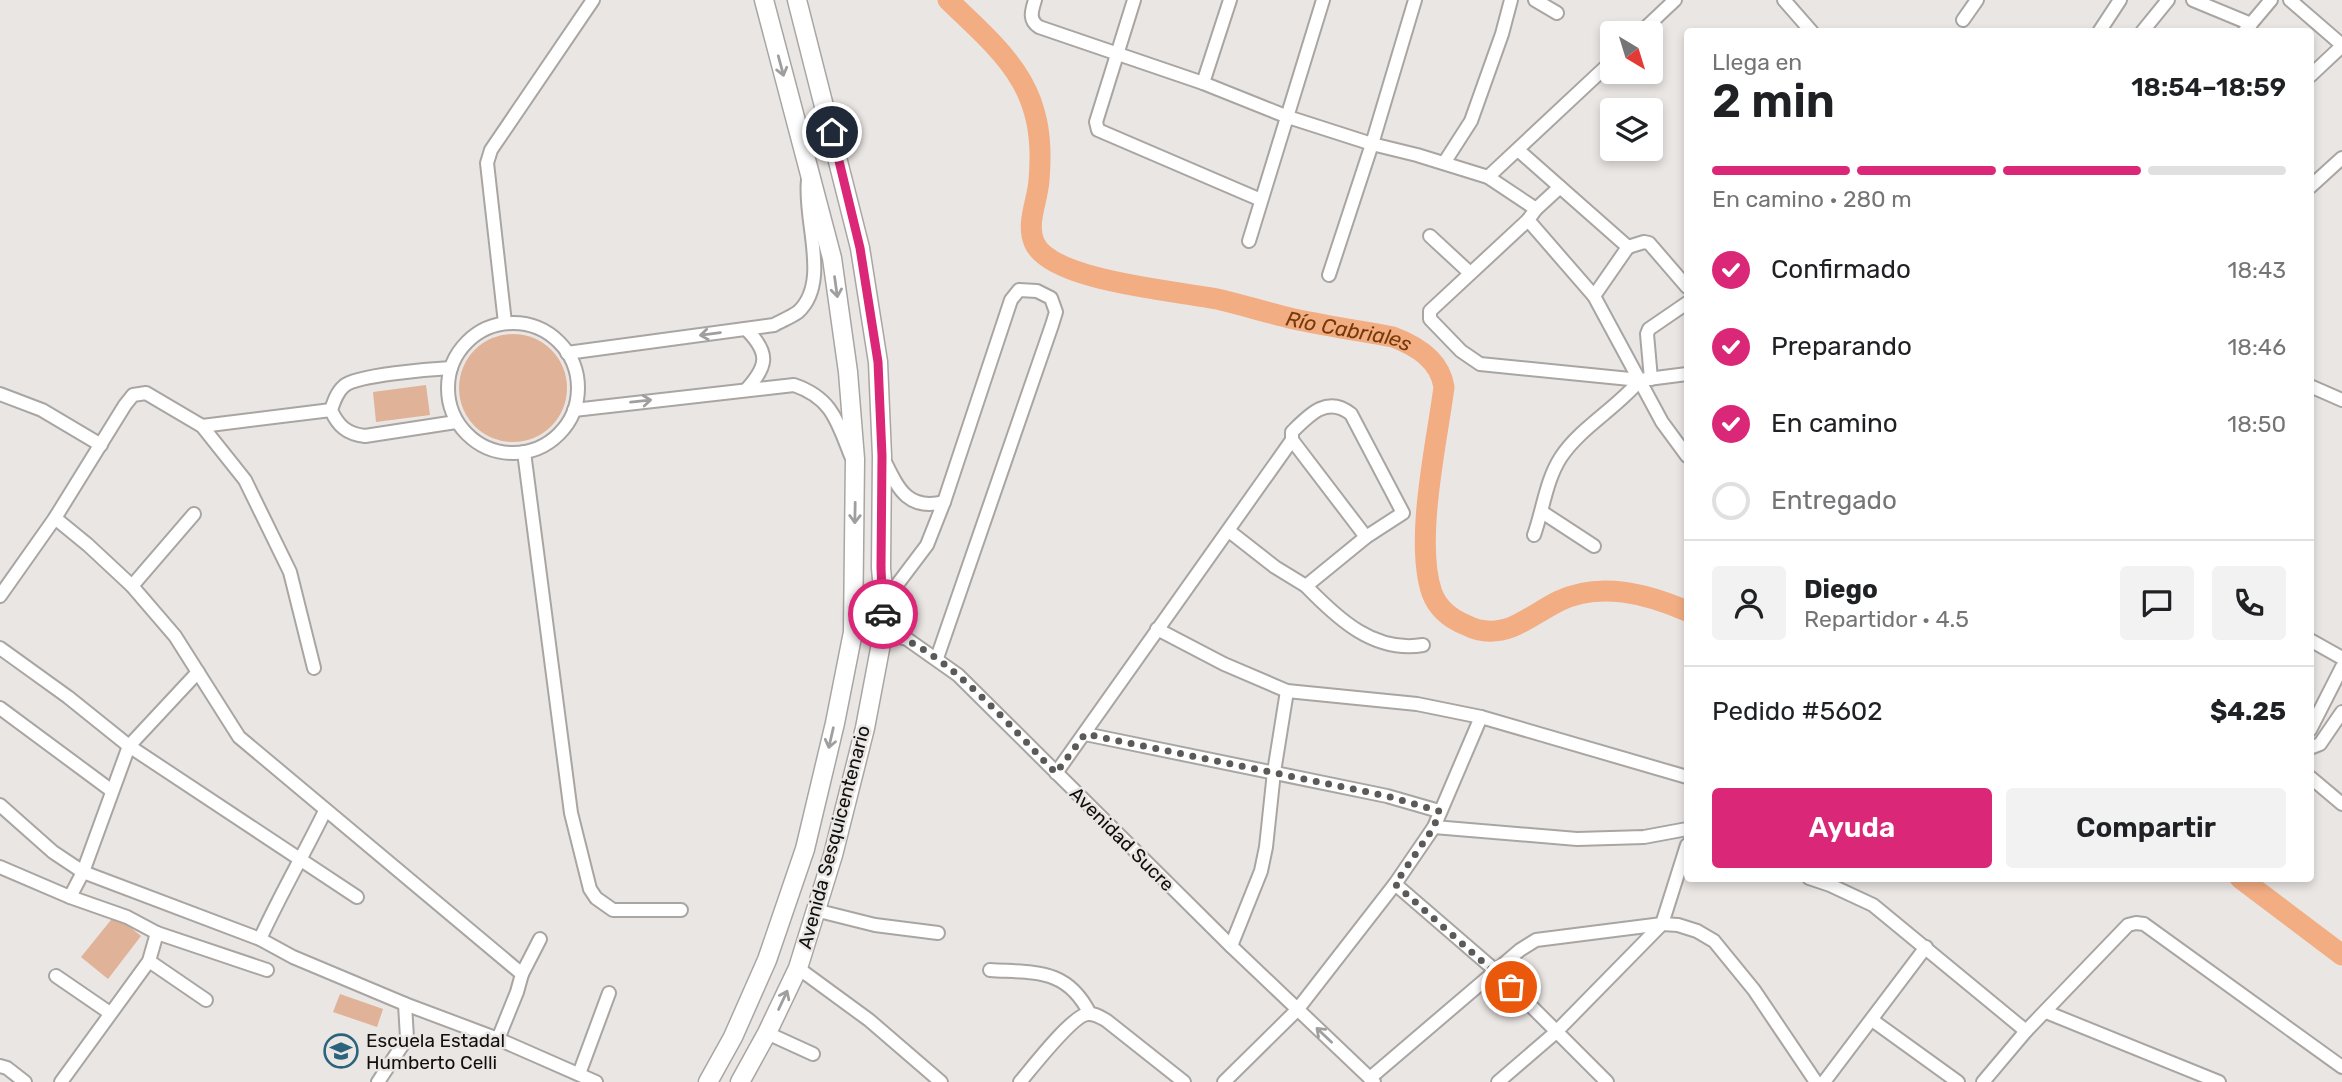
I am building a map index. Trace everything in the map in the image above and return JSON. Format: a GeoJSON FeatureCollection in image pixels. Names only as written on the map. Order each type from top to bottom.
{"type":"FeatureCollection","features":[{"type":"Feature","properties":{"kind":"main road","name":"Avenida Sesquicentenario"},"geometry":{"type":"LineString","coordinates":[[708,1082],[733,1037],[767,960],[805,849],[853,632],[855,466],[848,372],[832,258],[764,0]]}},
{"type":"Feature","properties":{"kind":"main road","name":"Avenida Sesquicentenario"},"geometry":{"type":"LineString","coordinates":[[740,1082],[798,968],[833,855],[865,728],[883,633],[882,456],[878,362],[860,248],[797,0]]}},
{"type":"Feature","properties":{"kind":"street"},"geometry":{"type":"LineString","coordinates":[[505,323],[487,163],[491,150],[593,0]]}},
{"type":"Feature","properties":{"kind":"street"},"geometry":{"type":"LineString","coordinates":[[1035,0],[1031,14],[1035,25],[1203,83],[1288,117],[1488,177],[1536,209]]}},
{"type":"Feature","properties":{"kind":"street"},"geometry":{"type":"LineString","coordinates":[[1134,0],[1096,122],[1098,130],[1261,200]]}},
{"type":"Feature","properties":{"kind":"street"},"geometry":{"type":"LineString","coordinates":[[1203,83],[1230,0]]}},
{"type":"Feature","properties":{"kind":"street"},"geometry":{"type":"LineString","coordinates":[[1249,241],[1323,0]]}},
{"type":"Feature","properties":{"kind":"street"},"geometry":{"type":"LineString","coordinates":[[1329,275],[1415,0]]}},
{"type":"Feature","properties":{"kind":"street"},"geometry":{"type":"LineString","coordinates":[[1444,163],[1471,121],[1502,34],[1511,0]]}},
{"type":"Feature","properties":{"kind":"street"},"geometry":{"type":"LineString","coordinates":[[1535,0],[1557,13]]}},
{"type":"Feature","properties":{"kind":"street"},"geometry":{"type":"LineString","coordinates":[[1653,21],[1675,0]]}},
{"type":"Feature","properties":{"kind":"street"},"geometry":{"type":"LineString","coordinates":[[1784,0],[1808,28]]}},
{"type":"Feature","properties":{"kind":"street"},"geometry":{"type":"LineString","coordinates":[[1963,20],[1977,0]]}},
{"type":"Feature","properties":{"kind":"street"},"geometry":{"type":"LineString","coordinates":[[2102,28],[2120,0]]}},
{"type":"Feature","properties":{"kind":"street"},"geometry":{"type":"LineString","coordinates":[[2145,28],[2168,0]]}},
{"type":"Feature","properties":{"kind":"street"},"geometry":{"type":"LineString","coordinates":[[2193,0],[2248,28],[2271,0]]}},
{"type":"Feature","properties":{"kind":"street"},"geometry":{"type":"LineString","coordinates":[[2290,0],[2342,46],[2314,72]]}},
{"type":"Feature","properties":{"kind":"street"},"geometry":{"type":"LineString","coordinates":[[1488,177],[1600,72]]}},
{"type":"Feature","properties":{"kind":"street"},"geometry":{"type":"LineString","coordinates":[[1518,150],[1628,247]]}},
{"type":"Feature","properties":{"kind":"street"},"geometry":{"type":"LineString","coordinates":[[2314,183],[2342,158]]}},
{"type":"Feature","properties":{"kind":"street"},"geometry":{"type":"LineString","coordinates":[[567,353],[774,325],[797,313],[810,296],[814,274],[806,199],[809,170]]}},
{"type":"Feature","properties":{"kind":"street"},"geometry":{"type":"LineString","coordinates":[[1560,187],[1433,307],[1430,319],[1461,351],[1480,363],[1646,379],[1684,374]]}},
{"type":"Feature","properties":{"kind":"street"},"geometry":{"type":"LineString","coordinates":[[1528,220],[1594,296],[1646,379],[1662,422],[1684,452]]}},
{"type":"Feature","properties":{"kind":"street"},"geometry":{"type":"LineString","coordinates":[[1430,236],[1470,273]]}},
{"type":"Feature","properties":{"kind":"street"},"geometry":{"type":"LineString","coordinates":[[1594,296],[1628,247],[1644,242],[1649,243],[1684,284]]}},
{"type":"Feature","properties":{"kind":"street"},"geometry":{"type":"LineString","coordinates":[[884,602],[927,545],[944,502],[1011,300],[1019,290],[1037,291],[1051,298],[1055,312],[937,659]]}},
{"type":"Feature","properties":{"kind":"street"},"geometry":{"type":"LineString","coordinates":[[1534,536],[1548,485],[1560,459],[1574,442],[1646,379],[1649,329],[1684,305]]}},
{"type":"Feature","properties":{"kind":"street"},"geometry":{"type":"LineString","coordinates":[[505,323],[527,324],[546,332],[567,353],[578,384],[574,410],[567,425],[552,441],[532,451],[510,454],[489,450],[470,439],[456,422],[448,401],[447,380],[454,359],[467,341],[485,329],[505,323]]}},
{"type":"Feature","properties":{"kind":"street"},"geometry":{"type":"LineString","coordinates":[[746,329],[763,351],[764,364],[758,377],[746,390]]}},
{"type":"Feature","properties":{"kind":"street"},"geometry":{"type":"LineString","coordinates":[[451,368],[360,379],[345,384],[336,396],[331,410],[336,423],[352,435],[365,436],[456,422]]}},
{"type":"Feature","properties":{"kind":"street"},"geometry":{"type":"LineString","coordinates":[[574,410],[793,385],[812,391],[827,404],[855,466]]}},
{"type":"Feature","properties":{"kind":"street"},"geometry":{"type":"LineString","coordinates":[[2314,388],[2342,400]]}},
{"type":"Feature","properties":{"kind":"street"},"geometry":{"type":"LineString","coordinates":[[0,596],[55,518],[132,395],[146,393],[202,426],[245,480],[290,572],[314,668]]}},
{"type":"Feature","properties":{"kind":"street"},"geometry":{"type":"LineString","coordinates":[[0,394],[42,410],[101,445]]}},
{"type":"Feature","properties":{"kind":"street"},"geometry":{"type":"LineString","coordinates":[[1056,773],[1292,440],[1292,432],[1310,414],[1330,405],[1338,405],[1351,414],[1403,513],[1366,537],[1306,586]]}},
{"type":"Feature","properties":{"kind":"street"},"geometry":{"type":"LineString","coordinates":[[202,426],[331,410]]}},
{"type":"Feature","properties":{"kind":"street"},"geometry":{"type":"LineString","coordinates":[[1292,440],[1366,537]]}},
{"type":"Feature","properties":{"kind":"street"},"geometry":{"type":"LineString","coordinates":[[524,452],[571,813],[590,889],[596,898],[613,910],[681,910]]}},
{"type":"Feature","properties":{"kind":"street"},"geometry":{"type":"LineString","coordinates":[[882,456],[899,490],[909,499],[916,503],[932,505],[944,502]]}},
{"type":"Feature","properties":{"kind":"street"},"geometry":{"type":"LineString","coordinates":[[1542,512],[1594,546]]}},
{"type":"Feature","properties":{"kind":"street"},"geometry":{"type":"LineString","coordinates":[[132,586],[194,514]]}},
{"type":"Feature","properties":{"kind":"street"},"geometry":{"type":"LineString","coordinates":[[55,518],[89,545],[132,586],[175,636],[239,737],[522,974]]}},
{"type":"Feature","properties":{"kind":"street"},"geometry":{"type":"LineString","coordinates":[[1229,531],[1275,567],[1306,586],[1338,619],[1357,631],[1380,641],[1408,647],[1423,645]]}},
{"type":"Feature","properties":{"kind":"street"},"geometry":{"type":"LineString","coordinates":[[1157,629],[1224,664],[1287,691],[1418,704],[1480,718],[1684,776]]}},
{"type":"Feature","properties":{"kind":"street","name":"Avenidad Sucre"},"geometry":{"type":"LineString","coordinates":[[853,632],[883,633],[906,639],[958,675],[1231,946],[1372,1080]]}},
{"type":"Feature","properties":{"kind":"street"},"geometry":{"type":"LineString","coordinates":[[2314,642],[2342,658]]}},
{"type":"Feature","properties":{"kind":"street"},"geometry":{"type":"LineString","coordinates":[[0,648],[68,697],[129,746],[357,897]]}},
{"type":"Feature","properties":{"kind":"street"},"geometry":{"type":"LineString","coordinates":[[2314,722],[2342,667]]}},
{"type":"Feature","properties":{"kind":"street"},"geometry":{"type":"LineString","coordinates":[[70,897],[83,872],[129,746],[198,672]]}},
{"type":"Feature","properties":{"kind":"street"},"geometry":{"type":"LineString","coordinates":[[1231,946],[1261,871],[1287,691]]}},
{"type":"Feature","properties":{"kind":"street"},"geometry":{"type":"LineString","coordinates":[[0,708],[112,791]]}},
{"type":"Feature","properties":{"kind":"street"},"geometry":{"type":"LineString","coordinates":[[2314,746],[2320,744],[2342,712]]}},
{"type":"Feature","properties":{"kind":"street"},"geometry":{"type":"LineString","coordinates":[[1224,1082],[1297,1010],[1395,884],[1434,827],[1480,718]]}},
{"type":"Feature","properties":{"kind":"street"},"geometry":{"type":"LineString","coordinates":[[1085,734],[1387,796],[1439,811]]}},
{"type":"Feature","properties":{"kind":"street"},"geometry":{"type":"LineString","coordinates":[[2314,780],[2342,804]]}},
{"type":"Feature","properties":{"kind":"street"},"geometry":{"type":"LineString","coordinates":[[0,805],[53,852],[83,872],[260,939],[293,957],[498,1039],[596,1082]]}},
{"type":"Feature","properties":{"kind":"street"},"geometry":{"type":"LineString","coordinates":[[260,939],[325,811]]}},
{"type":"Feature","properties":{"kind":"street"},"geometry":{"type":"LineString","coordinates":[[1434,827],[1577,839],[1644,837],[1684,830]]}},
{"type":"Feature","properties":{"kind":"street"},"geometry":{"type":"LineString","coordinates":[[1498,1082],[1555,1032],[1662,924],[1684,854]]}},
{"type":"Feature","properties":{"kind":"street"},"geometry":{"type":"LineString","coordinates":[[0,867],[70,897],[127,917],[158,933],[267,970]]}},
{"type":"Feature","properties":{"kind":"street"},"geometry":{"type":"LineString","coordinates":[[1821,882],[1873,905],[2026,1031]]}},
{"type":"Feature","properties":{"kind":"street"},"geometry":{"type":"LineString","coordinates":[[1395,884],[1497,972],[1607,1082]]}},
{"type":"Feature","properties":{"kind":"street"},"geometry":{"type":"LineString","coordinates":[[815,910],[874,925],[938,933]]}},
{"type":"Feature","properties":{"kind":"street"},"geometry":{"type":"LineString","coordinates":[[1983,1082],[2026,1031],[2128,925],[2136,923],[2144,924],[2342,1067]]}},
{"type":"Feature","properties":{"kind":"street"},"geometry":{"type":"LineString","coordinates":[[1372,1080],[1520,950],[1536,940],[1662,924],[1678,925],[1697,931],[1714,941],[1754,990],[1816,1082]]}},
{"type":"Feature","properties":{"kind":"street"},"geometry":{"type":"LineString","coordinates":[[61,1082],[149,961],[158,933]]}},
{"type":"Feature","properties":{"kind":"street"},"geometry":{"type":"LineString","coordinates":[[498,1039],[522,974],[540,939]]}},
{"type":"Feature","properties":{"kind":"street"},"geometry":{"type":"LineString","coordinates":[[1824,1082],[1926,947]]}},
{"type":"Feature","properties":{"kind":"street"},"geometry":{"type":"LineString","coordinates":[[149,961],[206,1000]]}},
{"type":"Feature","properties":{"kind":"street"},"geometry":{"type":"LineString","coordinates":[[798,968],[869,1020],[941,1082]]}},
{"type":"Feature","properties":{"kind":"street"},"geometry":{"type":"LineString","coordinates":[[990,970],[1041,973],[1065,981],[1081,996],[1090,1014]]}},
{"type":"Feature","properties":{"kind":"street"},"geometry":{"type":"LineString","coordinates":[[56,976],[110,1013]]}},
{"type":"Feature","properties":{"kind":"street"},"geometry":{"type":"LineString","coordinates":[[579,1074],[610,993]]}},
{"type":"Feature","properties":{"kind":"street"},"geometry":{"type":"LineString","coordinates":[[378,1082],[407,1038],[405,1004]]}},
{"type":"Feature","properties":{"kind":"street"},"geometry":{"type":"LineString","coordinates":[[2046,1012],[2219,1082]]}},
{"type":"Feature","properties":{"kind":"street"},"geometry":{"type":"LineString","coordinates":[[1020,1082],[1076,1019],[1090,1014],[1107,1021],[1184,1082]]}},
{"type":"Feature","properties":{"kind":"street"},"geometry":{"type":"LineString","coordinates":[[1872,1020],[1958,1082]]}},
{"type":"Feature","properties":{"kind":"street"},"geometry":{"type":"LineString","coordinates":[[767,1033],[813,1054]]}},
{"type":"Feature","properties":{"kind":"street"},"geometry":{"type":"LineString","coordinates":[[0,1066],[25,1082]]}},
{"type":"Feature","properties":{"kind":"shaded area"},"geometry":{"type":"Polygon","coordinates":[[[513,334],[534,338],[551,350],[563,367],[567,388],[563,409],[551,426],[534,438],[513,442],[492,438],[475,426],[463,409],[459,388],[463,367],[475,350],[492,338],[513,334]]]}},
{"type":"Feature","properties":{"kind":"shaded area"},"geometry":{"type":"Polygon","coordinates":[[[426,385],[430,415],[376,422],[373,392],[426,385]]]}},
{"type":"Feature","properties":{"kind":"shaded area"},"geometry":{"type":"Polygon","coordinates":[[[115,915],[141,936],[108,979],[81,957],[115,915]]]}},
{"type":"Feature","properties":{"kind":"shaded area"},"geometry":{"type":"Polygon","coordinates":[[[340,994],[383,1009],[377,1027],[333,1012],[340,994]]]}},
{"type":"Feature","properties":{"kind":"waterway","name":"Río Cabriales"},"geometry":{"type":"LineString","coordinates":[[948,0],[1006,58],[1030,98],[1037,122],[1040,149],[1039,180],[1031,227],[1034,242],[1045,255],[1063,266],[1116,282],[1217,299],[1294,319],[1393,337],[1419,350],[1438,369],[1444,387],[1429,491],[1425,547],[1432,593],[1446,613],[1477,630],[1500,630],[1512,627],[1575,595],[1607,591],[1640,595],[1684,610]]}},
{"type":"Feature","properties":{"kind":"waterway","name":"Río Cabriales"},"geometry":{"type":"LineString","coordinates":[[2245,882],[2342,955]]}},
{"type":"Feature","properties":{"kind":"way so far"},"geometry":{"type":"LineString","coordinates":[[883,614],[883,633],[920,646],[958,675],[1056,773],[1085,734],[1387,796],[1439,811],[1434,827],[1395,884],[1511,987]]}},
{"type":"Feature","properties":{"kind":"place","name":"Escuela Estadal Humberto Celli"},"geometry":{"type":"Point","coordinates":[341,1051]}},
{"type":"Feature","properties":{"kind":"route"},"geometry":{"type":"LineString","coordinates":[[832,132],[860,248],[878,362],[882,456],[883,614]]}}]}
